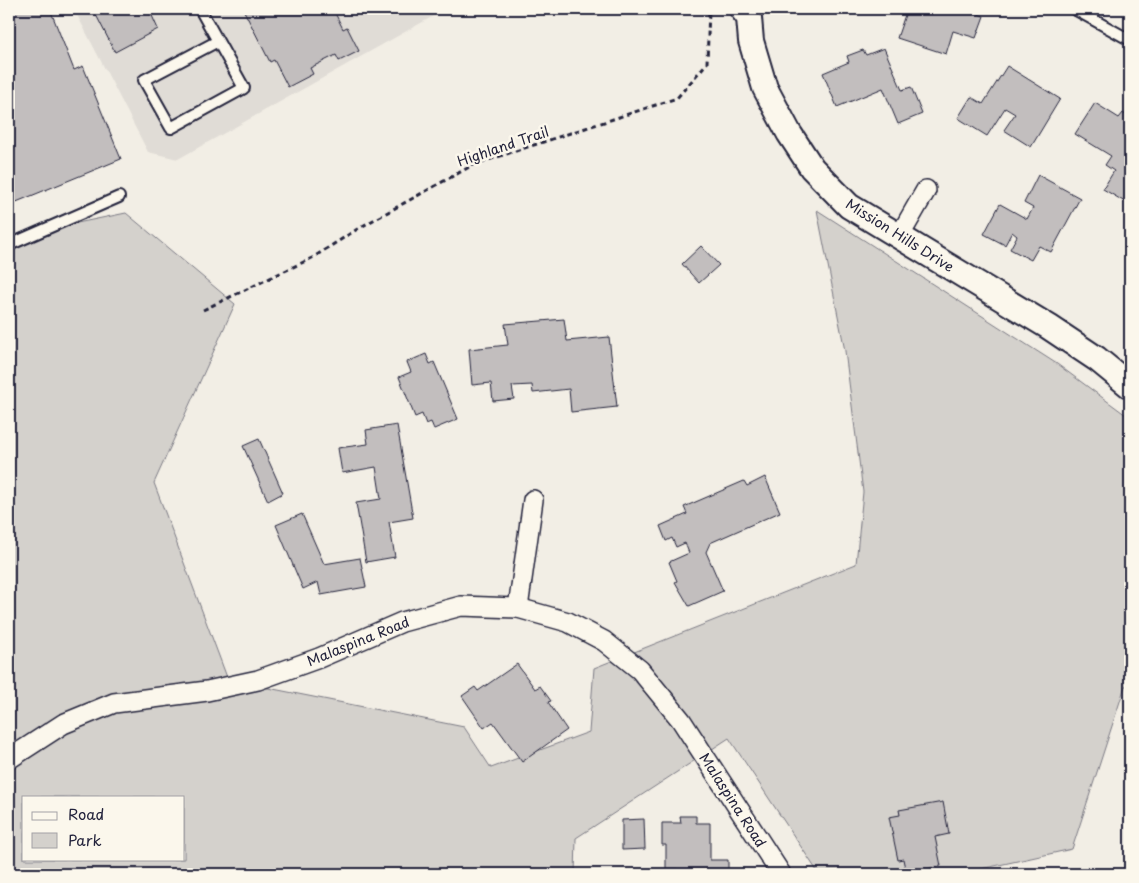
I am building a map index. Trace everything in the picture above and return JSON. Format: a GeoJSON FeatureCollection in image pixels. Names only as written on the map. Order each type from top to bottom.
{"type":"FeatureCollection","features":[{"type":"Feature","properties":{"kind":"street","name":"Mission Hills Drive"},"geometry":{"type":"LineString","coordinates":[[749,12],[751,41],[766,88],[789,132],[812,168],[850,206],[1049,327],[1097,359],[1130,386]]}},
{"type":"Feature","properties":{"kind":"street"},"geometry":{"type":"LineString","coordinates":[[899,237],[926,190]]}},
{"type":"Feature","properties":{"kind":"street"},"geometry":{"type":"LineString","coordinates":[[518,608],[533,500]]}},
{"type":"Feature","properties":{"kind":"street","name":"Malaspina Road"},"geometry":{"type":"LineString","coordinates":[[9,759],[63,724],[114,703],[207,691],[258,680],[319,658],[402,622],[461,606],[518,608],[568,622],[604,641],[640,670],[680,720],[781,874]]}},
{"type":"Feature","properties":{"kind":"lane"},"geometry":{"type":"LineString","coordinates":[[200,9],[218,40],[244,88],[171,128],[144,80],[218,40]]}},
{"type":"Feature","properties":{"kind":"lane"},"geometry":{"type":"LineString","coordinates":[[1074,9],[1130,40]]}},
{"type":"Feature","properties":{"kind":"lane"},"geometry":{"type":"LineString","coordinates":[[9,245],[119,197]]}},
{"type":"Feature","properties":{"kind":"path","name":"Highland Trail"},"geometry":{"type":"LineString","coordinates":[[202,310],[312,258],[376,218],[473,165],[677,98],[707,63],[709,9]]}},
{"type":"Feature","properties":{"kind":"shaded area"},"geometry":{"type":"Polygon","coordinates":[[[74,9],[446,9],[178,159],[148,152],[74,9]]]}},
{"type":"Feature","properties":{"kind":"green space"},"geometry":{"type":"Polygon","coordinates":[[[817,210],[1057,364],[1130,418],[1130,685],[1125,686],[1072,849],[958,874],[819,874],[729,738],[576,838],[575,874],[9,874],[9,237],[126,213],[235,304],[154,483],[228,680],[464,727],[491,768],[589,732],[594,668],[856,564],[863,492],[845,351],[817,210]]]}},
{"type":"Feature","properties":{"kind":"building"},"geometry":{"type":"Polygon","coordinates":[[[9,9],[50,9],[74,70],[83,66],[121,159],[9,205],[9,9]]]}},
{"type":"Feature","properties":{"kind":"building"},"geometry":{"type":"Polygon","coordinates":[[[93,9],[149,9],[158,29],[115,52],[93,9]]]}},
{"type":"Feature","properties":{"kind":"building"},"geometry":{"type":"Polygon","coordinates":[[[243,9],[333,9],[343,29],[347,27],[359,51],[339,61],[336,55],[310,68],[313,74],[288,87],[274,60],[270,62],[243,9]]]}},
{"type":"Feature","properties":{"kind":"building"},"geometry":{"type":"Polygon","coordinates":[[[907,9],[963,9],[984,16],[976,38],[953,31],[946,54],[897,38],[907,9]]]}},
{"type":"Feature","properties":{"kind":"building"},"geometry":{"type":"Polygon","coordinates":[[[884,48],[902,90],[911,87],[922,114],[898,124],[883,88],[837,107],[823,73],[849,62],[847,56],[863,50],[866,55],[884,48]]]}},
{"type":"Feature","properties":{"kind":"building"},"geometry":{"type":"Polygon","coordinates":[[[1007,66],[1060,99],[1031,147],[1004,130],[1015,114],[1005,108],[987,136],[958,118],[971,97],[983,104],[1007,66]]]}},
{"type":"Feature","properties":{"kind":"building"},"geometry":{"type":"Polygon","coordinates":[[[1095,103],[1119,118],[1123,113],[1130,118],[1130,193],[1125,202],[1103,189],[1114,171],[1105,165],[1111,156],[1075,134],[1095,103]]]}},
{"type":"Feature","properties":{"kind":"building"},"geometry":{"type":"Polygon","coordinates":[[[1038,175],[1080,198],[1051,252],[1039,246],[1031,260],[1010,249],[1017,236],[1012,232],[1005,245],[984,234],[1000,204],[1027,219],[1033,208],[1024,203],[1038,175]]]}},
{"type":"Feature","properties":{"kind":"building"},"geometry":{"type":"Polygon","coordinates":[[[701,246],[719,265],[699,283],[682,264],[701,246]]]}},
{"type":"Feature","properties":{"kind":"building"},"geometry":{"type":"Polygon","coordinates":[[[564,319],[567,341],[609,337],[617,407],[571,412],[569,389],[533,393],[532,385],[512,386],[514,399],[493,401],[491,383],[472,385],[469,349],[508,345],[505,324],[564,319]]]}},
{"type":"Feature","properties":{"kind":"building"},"geometry":{"type":"Polygon","coordinates":[[[426,354],[430,364],[434,362],[458,419],[434,429],[431,422],[426,424],[422,414],[415,417],[399,377],[411,372],[407,362],[426,354]]]}},
{"type":"Feature","properties":{"kind":"building"},"geometry":{"type":"Polygon","coordinates":[[[397,425],[413,518],[389,522],[395,557],[366,562],[356,503],[381,499],[376,467],[342,473],[338,448],[368,444],[366,430],[397,425]]]}},
{"type":"Feature","properties":{"kind":"building"},"geometry":{"type":"Polygon","coordinates":[[[259,439],[283,493],[268,501],[243,446],[259,439]]]}},
{"type":"Feature","properties":{"kind":"building"},"geometry":{"type":"Polygon","coordinates":[[[765,477],[780,512],[710,543],[706,552],[723,591],[689,606],[675,582],[677,581],[669,562],[689,553],[685,543],[676,547],[672,538],[666,541],[660,526],[687,514],[684,507],[744,481],[747,486],[765,477]]]}},
{"type":"Feature","properties":{"kind":"building"},"geometry":{"type":"Polygon","coordinates":[[[302,514],[324,564],[360,558],[366,587],[321,595],[318,582],[303,589],[276,525],[302,514]]]}},
{"type":"Feature","properties":{"kind":"building"},"geometry":{"type":"Polygon","coordinates":[[[517,664],[535,689],[540,686],[551,701],[548,702],[567,730],[522,762],[493,722],[484,728],[462,696],[475,687],[478,691],[517,664]]]}},
{"type":"Feature","properties":{"kind":"building"},"geometry":{"type":"Polygon","coordinates":[[[943,802],[949,834],[935,837],[941,866],[906,873],[903,859],[898,860],[889,817],[900,815],[899,810],[943,802]]]}},
{"type":"Feature","properties":{"kind":"building"},"geometry":{"type":"Polygon","coordinates":[[[680,816],[696,816],[696,823],[710,823],[710,860],[728,860],[728,874],[677,874],[677,869],[666,869],[666,845],[662,845],[662,823],[681,823],[680,816]]]}},
{"type":"Feature","properties":{"kind":"building"},"geometry":{"type":"Polygon","coordinates":[[[644,819],[645,849],[622,850],[622,820],[644,819]]]}}]}
